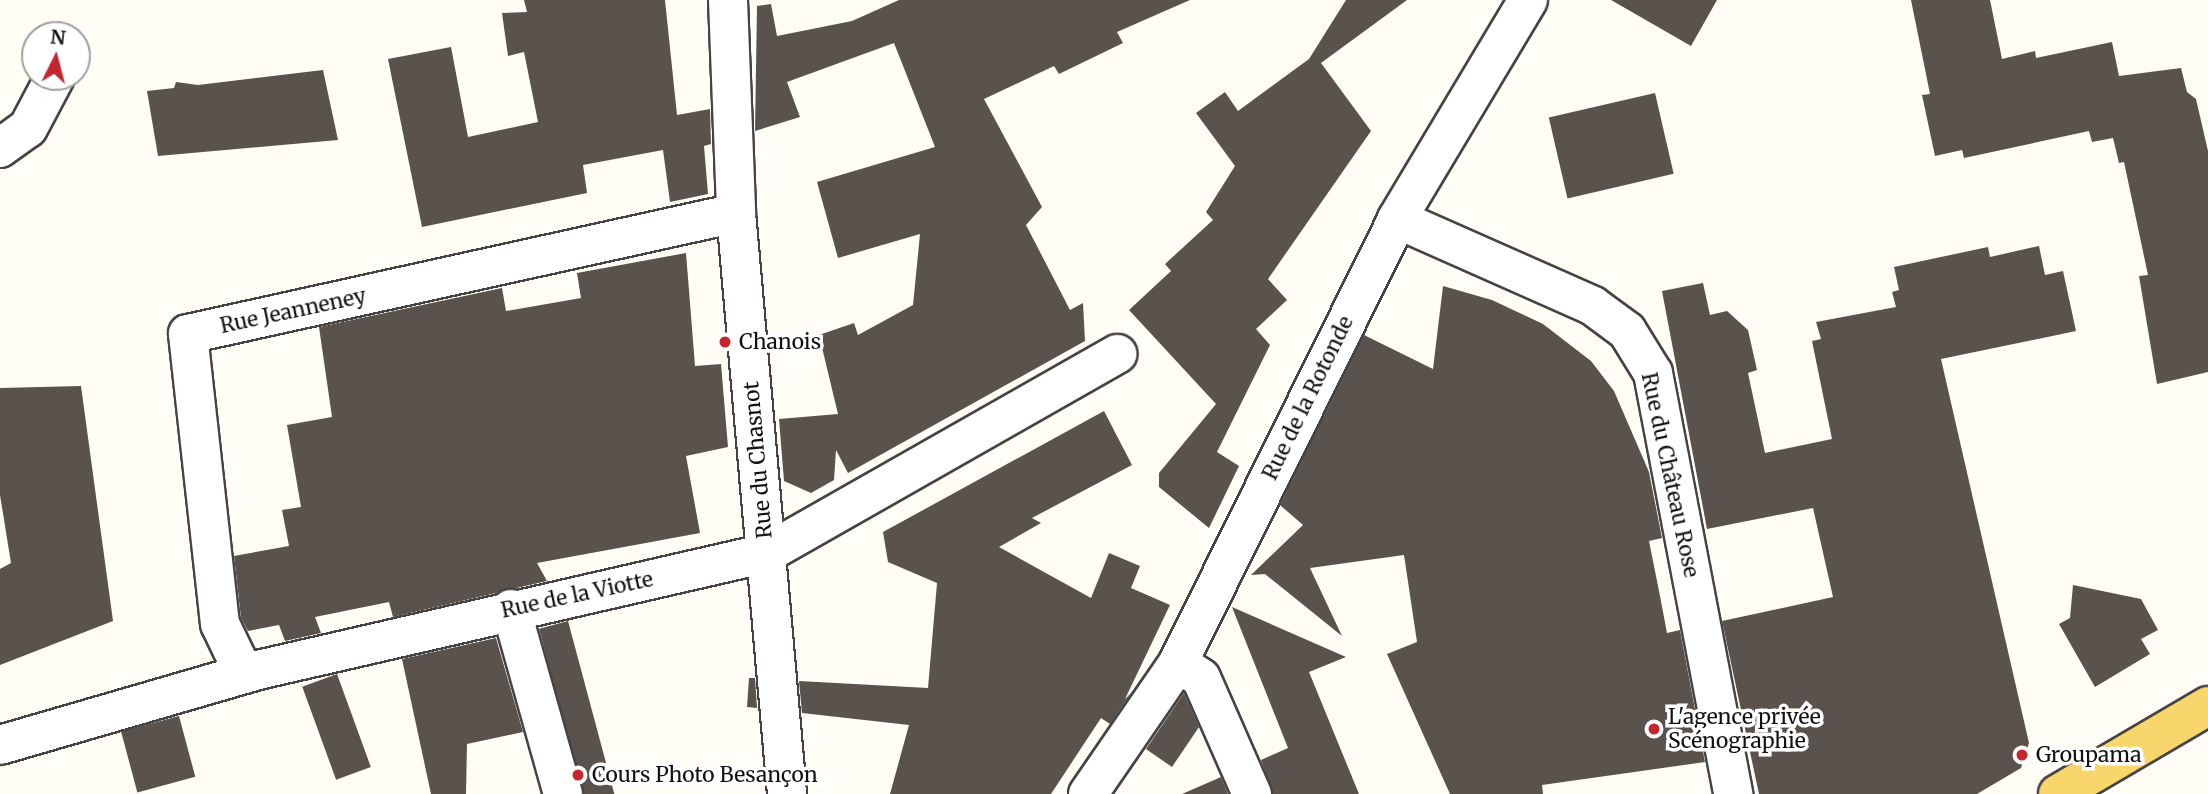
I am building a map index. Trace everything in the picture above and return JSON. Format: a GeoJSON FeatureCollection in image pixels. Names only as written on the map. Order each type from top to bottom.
{"type":"FeatureCollection","features":[{"type":"Feature","properties":{"kind":"main road"},"geometry":{"type":"LineString","coordinates":[[2058,794],[2208,706]]}},
{"type":"Feature","properties":{"kind":"street","name":"Rue du Chasnot"},"geometry":{"type":"LineString","coordinates":[[728,0],[736,214],[787,794]]}},
{"type":"Feature","properties":{"kind":"street","name":"Rue de la Rotonde"},"geometry":{"type":"LineString","coordinates":[[1088,794],[1178,663],[1397,219],[1528,0]]}},
{"type":"Feature","properties":{"kind":"street"},"geometry":{"type":"LineString","coordinates":[[0,148],[28,128],[48,91]]}},
{"type":"Feature","properties":{"kind":"street","name":"Rue Jeanneney"},"geometry":{"type":"LineString","coordinates":[[244,674],[220,624],[188,334],[736,214]]}},
{"type":"Feature","properties":{"kind":"street","name":"Rue du Château Rose"},"geometry":{"type":"LineString","coordinates":[[1397,219],[1593,306],[1627,331],[1653,373],[1733,794]]}},
{"type":"Feature","properties":{"kind":"street","name":"Rue de la Viotte"},"geometry":{"type":"LineString","coordinates":[[0,745],[244,674],[510,609],[767,553],[1116,354]]}},
{"type":"Feature","properties":{"kind":"street"},"geometry":{"type":"LineString","coordinates":[[510,609],[563,794]]}},
{"type":"Feature","properties":{"kind":"street"},"geometry":{"type":"LineString","coordinates":[[1178,663],[1201,678],[1252,794]]}},
{"type":"Feature","properties":{"kind":"building"},"geometry":{"type":"Polygon","coordinates":[[[524,0],[665,0],[677,115],[710,109],[711,144],[704,146],[708,194],[670,202],[663,150],[583,165],[587,193],[422,227],[388,59],[451,47],[468,137],[538,122],[524,52],[508,56],[502,13],[527,12],[524,0]]]}},
{"type":"Feature","properties":{"kind":"building"},"geometry":{"type":"Polygon","coordinates":[[[899,0],[1190,0],[1117,32],[1123,43],[1059,74],[1054,66],[984,99],[1042,207],[1026,225],[1070,310],[1083,303],[1085,341],[848,473],[836,450],[834,480],[811,493],[784,481],[779,419],[838,414],[819,335],[854,323],[858,335],[913,305],[920,234],[838,258],[817,182],[935,147],[894,43],[787,82],[800,117],[755,131],[757,6],[771,4],[777,36],[852,21],[899,0]]]}},
{"type":"Feature","properties":{"kind":"building"},"geometry":{"type":"Polygon","coordinates":[[[1346,0],[1407,0],[1321,63],[1371,131],[1268,279],[1287,300],[1256,329],[1270,345],[1217,452],[1239,466],[1209,528],[1159,487],[1159,473],[1216,404],[1129,310],[1171,271],[1165,264],[1213,220],[1206,212],[1235,166],[1196,113],[1225,92],[1238,111],[1309,59],[1346,0]]]}},
{"type":"Feature","properties":{"kind":"building"},"geometry":{"type":"Polygon","coordinates":[[[1611,0],[1717,0],[1691,46],[1611,0]]]}},
{"type":"Feature","properties":{"kind":"building"},"geometry":{"type":"Polygon","coordinates":[[[1911,0],[1990,0],[2002,59],[2035,51],[2036,58],[2112,42],[2119,76],[2181,68],[2187,92],[2196,99],[2208,151],[2208,372],[2157,384],[2139,276],[2148,275],[2124,162],[2119,163],[2113,138],[2092,142],[2089,131],[1964,158],[1962,150],[1935,156],[1922,95],[1930,94],[1911,0]]]}},
{"type":"Feature","properties":{"kind":"building"},"geometry":{"type":"Polygon","coordinates":[[[323,70],[338,140],[158,156],[147,91],[174,88],[176,82],[198,85],[323,70]]]}},
{"type":"Feature","properties":{"kind":"building"},"geometry":{"type":"Polygon","coordinates":[[[1655,93],[1674,174],[1567,198],[1549,118],[1655,93]]]}},
{"type":"Feature","properties":{"kind":"building"},"geometry":{"type":"Polygon","coordinates":[[[2039,246],[2045,275],[2063,271],[2076,331],[1941,359],[2029,743],[2021,768],[1977,794],[1759,794],[1722,621],[1833,597],[1813,508],[1707,529],[1662,291],[1703,283],[1710,315],[1727,311],[1748,330],[1757,370],[1748,373],[1765,453],[1832,439],[1812,341],[1821,339],[1816,322],[1896,307],[1892,292],[1899,290],[1894,267],[1988,247],[1990,257],[2039,246]]]}},
{"type":"Feature","properties":{"kind":"building"},"geometry":{"type":"Polygon","coordinates":[[[686,253],[695,366],[721,364],[728,447],[686,456],[700,533],[537,563],[547,581],[393,617],[389,602],[315,617],[321,633],[285,641],[279,625],[248,631],[241,618],[234,556],[289,546],[282,510],[301,507],[287,425],[332,417],[319,327],[502,288],[506,311],[581,298],[577,273],[686,253]]]}},
{"type":"Feature","properties":{"kind":"building"},"geometry":{"type":"Polygon","coordinates":[[[1443,286],[1492,300],[1543,324],[1591,361],[1614,391],[1649,472],[1662,538],[1649,541],[1667,633],[1680,630],[1705,762],[1542,785],[1543,794],[1450,794],[1387,654],[1417,642],[1404,555],[1310,568],[1342,636],[1265,574],[1251,575],[1303,525],[1280,505],[1364,335],[1433,369],[1443,286]]]}},
{"type":"Feature","properties":{"kind":"building"},"geometry":{"type":"Polygon","coordinates":[[[81,386],[113,621],[0,665],[0,569],[11,563],[0,495],[0,388],[81,386]]]}},
{"type":"Feature","properties":{"kind":"building"},"geometry":{"type":"Polygon","coordinates":[[[1104,411],[1132,465],[1032,518],[1041,523],[999,547],[1091,598],[1109,553],[1140,566],[1131,588],[1170,605],[1125,699],[1131,693],[1110,724],[1101,718],[1051,794],[890,794],[909,725],[802,713],[799,681],[928,688],[937,583],[888,562],[883,532],[1104,411]]]}},
{"type":"Feature","properties":{"kind":"building"},"geometry":{"type":"Polygon","coordinates":[[[2073,585],[2141,599],[2158,630],[2141,639],[2150,654],[2095,687],[2059,624],[2070,618],[2073,585]]]}},
{"type":"Feature","properties":{"kind":"building"},"geometry":{"type":"Polygon","coordinates":[[[1232,607],[1346,657],[1309,672],[1359,794],[1273,794],[1261,760],[1288,748],[1232,607]]]}},
{"type":"Feature","properties":{"kind":"building"},"geometry":{"type":"Polygon","coordinates":[[[568,621],[614,794],[583,794],[539,629],[568,621]]]}},
{"type":"Feature","properties":{"kind":"building"},"geometry":{"type":"Polygon","coordinates":[[[496,638],[523,732],[467,744],[466,794],[431,794],[402,659],[496,638]]]}},
{"type":"Feature","properties":{"kind":"building"},"geometry":{"type":"Polygon","coordinates":[[[337,674],[371,767],[336,780],[302,687],[337,674]]]}},
{"type":"Feature","properties":{"kind":"building"},"geometry":{"type":"Polygon","coordinates":[[[749,678],[755,678],[757,708],[747,707],[749,678]]]}},
{"type":"Feature","properties":{"kind":"building"},"geometry":{"type":"Polygon","coordinates":[[[1184,693],[1199,727],[1172,767],[1146,749],[1184,693]]]}},
{"type":"Feature","properties":{"kind":"building"},"geometry":{"type":"Polygon","coordinates":[[[179,716],[195,777],[137,792],[121,732],[179,716]]]}},
{"type":"Feature","properties":{"kind":"building"},"geometry":{"type":"Polygon","coordinates":[[[1221,777],[1228,794],[1182,794],[1221,777]]]}},
{"type":"Feature","properties":{"kind":"place","name":"Chanois"},"geometry":{"type":"Point","coordinates":[725,342]}},
{"type":"Feature","properties":{"kind":"place","name":"L'agence privée Scénographie"},"geometry":{"type":"Point","coordinates":[1654,729]}},
{"type":"Feature","properties":{"kind":"place","name":"Groupama"},"geometry":{"type":"Point","coordinates":[2022,755]}},
{"type":"Feature","properties":{"kind":"place","name":"Cours Photo Besançon"},"geometry":{"type":"Point","coordinates":[578,775]}}]}
